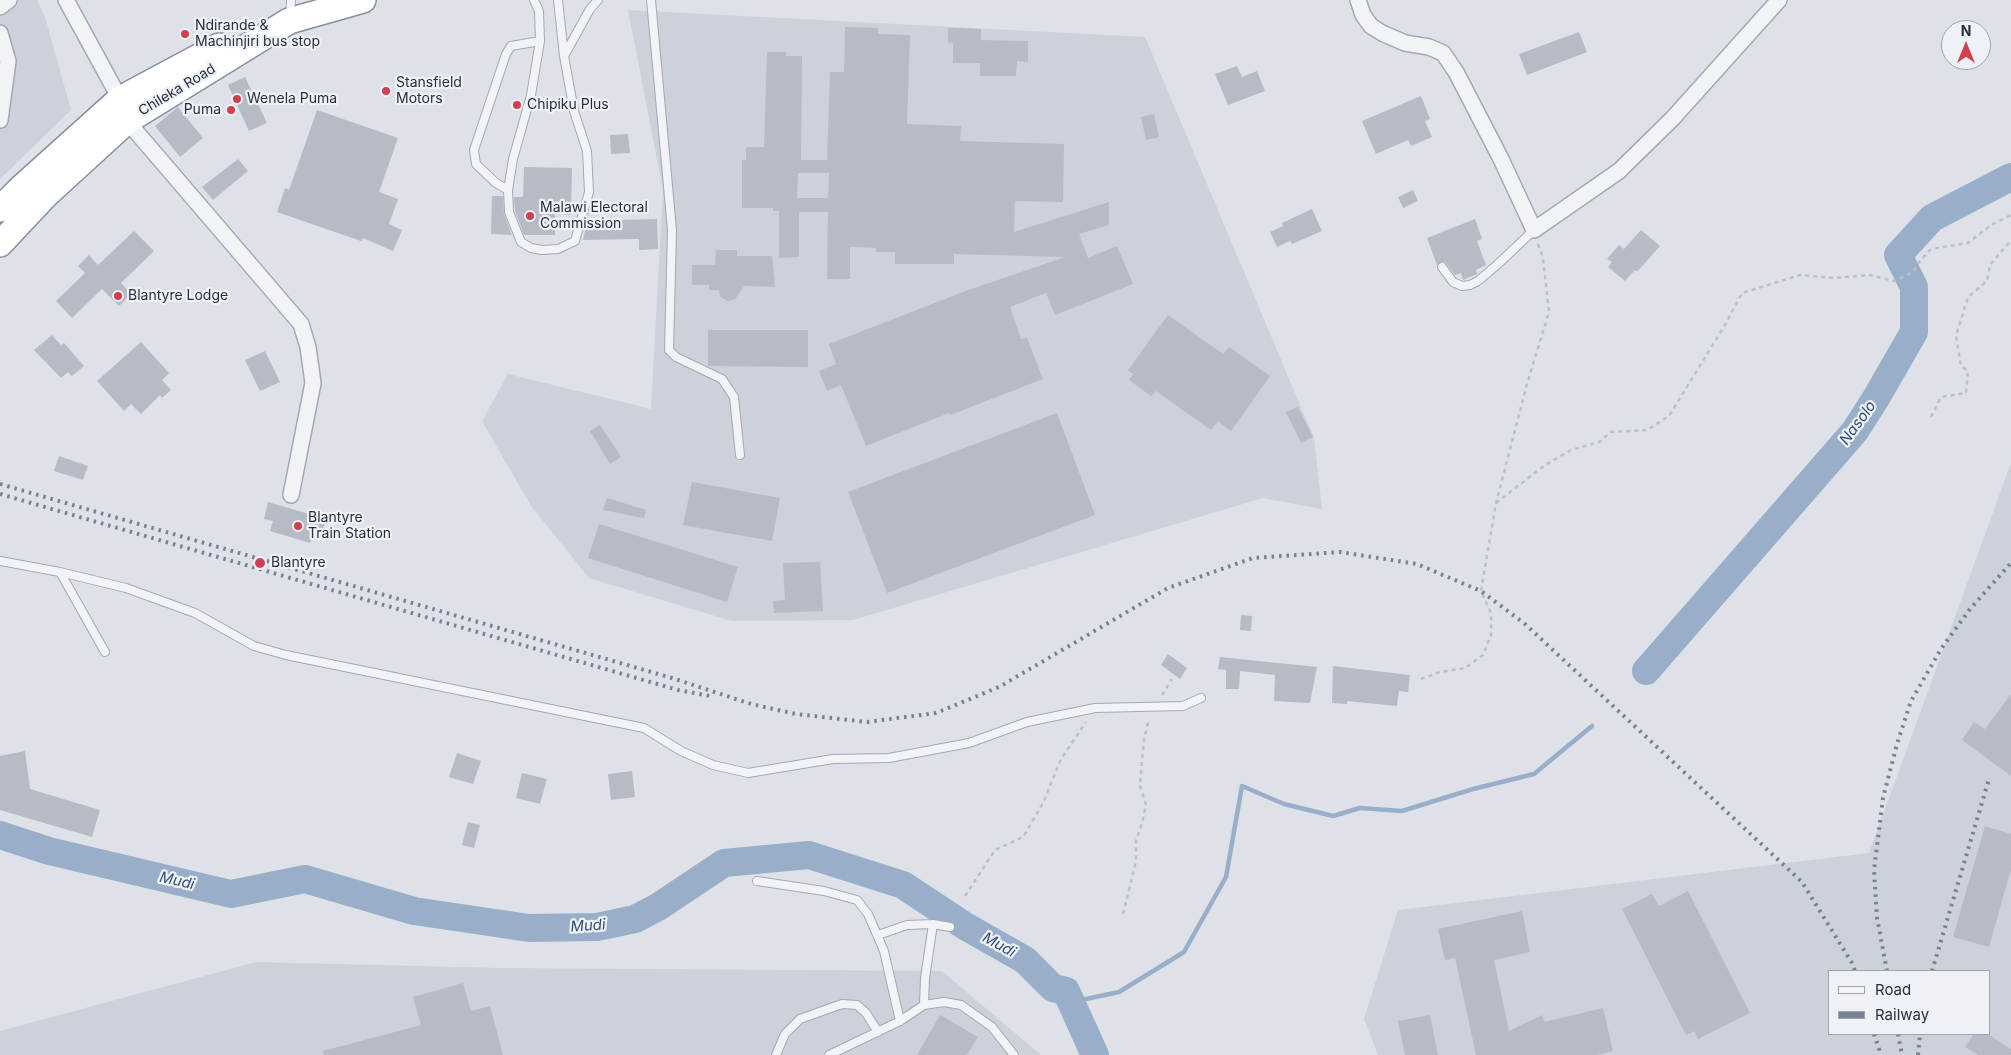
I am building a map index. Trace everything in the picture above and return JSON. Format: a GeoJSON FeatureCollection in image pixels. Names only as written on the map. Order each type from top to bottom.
{"type":"FeatureCollection","features":[{"type":"Feature","properties":{"kind":"highway"},"geometry":{"type":"LineString","coordinates":[[290,10],[315,0]]}},
{"type":"Feature","properties":{"kind":"highway","name":"Chileka Road"},"geometry":{"type":"LineString","coordinates":[[123,110],[290,10],[363,0]]}},
{"type":"Feature","properties":{"kind":"highway"},"geometry":{"type":"LineString","coordinates":[[0,209],[21,188],[123,110]]}},
{"type":"Feature","properties":{"kind":"highway"},"geometry":{"type":"LineString","coordinates":[[0,244],[123,110]]}},
{"type":"Feature","properties":{"kind":"street"},"geometry":{"type":"LineString","coordinates":[[0,7],[9,0]]}},
{"type":"Feature","properties":{"kind":"street"},"geometry":{"type":"LineString","coordinates":[[66,0],[123,110],[301,324],[308,347],[313,383],[291,495]]}},
{"type":"Feature","properties":{"kind":"street"},"geometry":{"type":"LineString","coordinates":[[1358,0],[1363,16],[1371,26],[1382,33],[1405,43],[1428,47],[1443,53],[1456,72],[1501,159],[1534,230],[1619,171],[1673,118],[1779,0]]}},
{"type":"Feature","properties":{"kind":"street"},"geometry":{"type":"LineString","coordinates":[[0,33],[8,61],[0,120]]}},
{"type":"Feature","properties":{"kind":"lane"},"geometry":{"type":"LineString","coordinates":[[534,0],[539,11],[540,41],[531,95],[513,159],[508,190],[509,212],[521,242],[531,248],[542,250],[558,249],[575,241],[589,192],[587,151],[574,111],[564,56],[558,0]]}},
{"type":"Feature","properties":{"kind":"lane"},"geometry":{"type":"LineString","coordinates":[[564,56],[590,8],[598,0]]}},
{"type":"Feature","properties":{"kind":"lane"},"geometry":{"type":"LineString","coordinates":[[651,0],[672,230],[669,350],[676,357],[722,379],[734,397],[740,455]]}},
{"type":"Feature","properties":{"kind":"lane"},"geometry":{"type":"LineString","coordinates":[[508,190],[484,173],[476,164],[474,150],[506,54],[511,46],[540,41]]}},
{"type":"Feature","properties":{"kind":"lane"},"geometry":{"type":"LineString","coordinates":[[1442,267],[1453,282],[1462,286],[1470,285],[1498,264],[1534,230]]}},
{"type":"Feature","properties":{"kind":"lane"},"geometry":{"type":"LineString","coordinates":[[0,561],[60,572],[126,588],[195,613],[254,646],[286,656],[550,707],[644,728],[681,751],[713,766],[748,773],[833,759],[890,758],[969,743],[1027,722],[1095,708],[1184,706],[1201,698]]}},
{"type":"Feature","properties":{"kind":"lane"},"geometry":{"type":"LineString","coordinates":[[60,572],[105,652]]}},
{"type":"Feature","properties":{"kind":"lane"},"geometry":{"type":"LineString","coordinates":[[757,881],[824,891],[858,900],[868,914],[884,951],[900,1021]]}},
{"type":"Feature","properties":{"kind":"lane"},"geometry":{"type":"LineString","coordinates":[[878,935],[907,925],[933,924],[950,927]]}},
{"type":"Feature","properties":{"kind":"lane"},"geometry":{"type":"LineString","coordinates":[[924,1006],[925,978],[933,924]]}},
{"type":"Feature","properties":{"kind":"lane"},"geometry":{"type":"LineString","coordinates":[[829,1055],[900,1021],[924,1006],[944,1002],[961,1005],[992,1027],[1014,1055]]}},
{"type":"Feature","properties":{"kind":"lane"},"geometry":{"type":"LineString","coordinates":[[776,1055],[785,1034],[800,1019],[842,1004],[858,1006],[866,1013],[878,1032]]}},
{"type":"Feature","properties":{"kind":"path"},"geometry":{"type":"LineString","coordinates":[[1496,503],[1545,465],[1570,450],[1599,442],[1611,432],[1647,430],[1669,416],[1725,325],[1742,293],[1800,276],[1834,278],[1870,276],[1894,281],[1913,272],[1931,249],[1968,243],[1991,226],[2011,215]]}},
{"type":"Feature","properties":{"kind":"path"},"geometry":{"type":"LineString","coordinates":[[1421,679],[1440,672],[1465,668],[1483,655],[1491,635],[1491,613],[1481,591],[1496,503],[1527,384],[1549,312],[1544,258],[1534,230]]}},
{"type":"Feature","properties":{"kind":"path"},"geometry":{"type":"LineString","coordinates":[[1930,417],[1942,397],[1966,393],[1968,371],[1961,366],[1956,336],[1968,297],[1987,281],[1990,265],[2011,240]]}},
{"type":"Feature","properties":{"kind":"path"},"geometry":{"type":"LineString","coordinates":[[1123,914],[1136,861],[1136,841],[1146,806],[1140,786],[1144,739],[1152,707],[1172,679]]}},
{"type":"Feature","properties":{"kind":"path"},"geometry":{"type":"LineString","coordinates":[[965,896],[995,850],[1023,837],[1043,803],[1061,759],[1095,708]]}},
{"type":"Feature","properties":{"kind":"shaded area"},"geometry":{"type":"Polygon","coordinates":[[[0,0],[37,0],[45,17],[71,110],[0,179],[0,0]]]}},
{"type":"Feature","properties":{"kind":"shaded area"},"geometry":{"type":"Polygon","coordinates":[[[628,10],[1145,37],[1314,438],[1322,509],[1263,498],[853,620],[732,621],[589,578],[531,506],[482,421],[508,374],[651,409],[663,190],[628,10]]]}},
{"type":"Feature","properties":{"kind":"shaded area"},"geometry":{"type":"Polygon","coordinates":[[[2011,463],[2011,1055],[1378,1055],[1364,1019],[1398,910],[1869,853],[2011,463]]]}},
{"type":"Feature","properties":{"kind":"shaded area"},"geometry":{"type":"Polygon","coordinates":[[[256,962],[500,968],[942,971],[1041,1055],[0,1055],[0,1031],[256,962]]]}},
{"type":"Feature","properties":{"kind":"building"},"geometry":{"type":"Polygon","coordinates":[[[845,27],[878,28],[878,34],[910,35],[907,124],[961,126],[960,141],[1064,144],[1063,202],[1015,201],[1014,232],[1109,202],[1109,225],[1079,234],[1088,258],[1117,246],[1133,284],[1055,315],[1046,293],[1010,307],[1021,339],[1027,338],[1043,379],[866,446],[841,385],[827,391],[819,371],[836,364],[829,344],[963,292],[1065,257],[954,254],[954,264],[895,264],[895,252],[876,252],[876,248],[850,247],[850,279],[827,279],[828,212],[799,212],[799,257],[779,258],[779,211],[773,211],[773,208],[742,208],[742,160],[746,160],[746,147],[764,147],[767,52],[786,52],[786,56],[802,56],[801,160],[827,160],[830,72],[844,72],[845,27]],[[798,173],[797,198],[828,198],[829,173],[798,173]]]}},
{"type":"Feature","properties":{"kind":"building"},"geometry":{"type":"Polygon","coordinates":[[[948,28],[981,29],[981,40],[1028,41],[1028,62],[1017,61],[1016,76],[980,76],[980,63],[953,63],[953,43],[948,42],[948,28]]]}},
{"type":"Feature","properties":{"kind":"building"},"geometry":{"type":"Polygon","coordinates":[[[1579,32],[1587,52],[1527,75],[1519,54],[1579,32]]]}},
{"type":"Feature","properties":{"kind":"building"},"geometry":{"type":"Polygon","coordinates":[[[1237,66],[1242,77],[1257,71],[1265,91],[1228,105],[1215,74],[1237,66]]]}},
{"type":"Feature","properties":{"kind":"building"},"geometry":{"type":"Polygon","coordinates":[[[245,77],[267,123],[249,131],[228,85],[245,77]]]}},
{"type":"Feature","properties":{"kind":"building"},"geometry":{"type":"Polygon","coordinates":[[[1421,96],[1430,119],[1425,121],[1432,137],[1411,146],[1408,140],[1376,154],[1362,121],[1421,96]]]}},
{"type":"Feature","properties":{"kind":"building"},"geometry":{"type":"Polygon","coordinates":[[[178,107],[203,138],[180,157],[155,126],[178,107]]]}},
{"type":"Feature","properties":{"kind":"building"},"geometry":{"type":"Polygon","coordinates":[[[317,110],[398,138],[379,192],[398,199],[389,224],[402,230],[393,251],[363,238],[361,241],[277,212],[285,188],[289,190],[317,110]]]}},
{"type":"Feature","properties":{"kind":"building"},"geometry":{"type":"Polygon","coordinates":[[[1154,114],[1159,137],[1146,140],[1141,117],[1154,114]]]}},
{"type":"Feature","properties":{"kind":"building"},"geometry":{"type":"Polygon","coordinates":[[[628,134],[630,153],[611,154],[610,135],[628,134]]]}},
{"type":"Feature","properties":{"kind":"building"},"geometry":{"type":"Polygon","coordinates":[[[238,159],[248,171],[213,200],[202,187],[238,159]]]}},
{"type":"Feature","properties":{"kind":"building"},"geometry":{"type":"Polygon","coordinates":[[[524,167],[572,168],[571,215],[555,214],[555,235],[524,235],[515,211],[514,197],[523,197],[524,167]]]}},
{"type":"Feature","properties":{"kind":"building"},"geometry":{"type":"Polygon","coordinates":[[[1413,190],[1418,201],[1403,208],[1398,197],[1413,190]]]}},
{"type":"Feature","properties":{"kind":"building"},"geometry":{"type":"Polygon","coordinates":[[[492,196],[503,196],[504,214],[512,235],[491,234],[492,196]]]}},
{"type":"Feature","properties":{"kind":"building"},"geometry":{"type":"Polygon","coordinates":[[[1312,209],[1322,231],[1292,244],[1290,241],[1277,247],[1270,232],[1283,226],[1282,223],[1312,209]]]}},
{"type":"Feature","properties":{"kind":"building"},"geometry":{"type":"Polygon","coordinates":[[[657,219],[658,249],[639,250],[639,239],[583,240],[587,221],[657,219]]]}},
{"type":"Feature","properties":{"kind":"building"},"geometry":{"type":"Polygon","coordinates":[[[1475,219],[1482,239],[1477,241],[1486,265],[1476,270],[1477,274],[1463,280],[1461,273],[1455,275],[1445,262],[1437,265],[1427,238],[1475,219]]]}},
{"type":"Feature","properties":{"kind":"building"},"geometry":{"type":"Polygon","coordinates":[[[1641,230],[1660,246],[1637,272],[1635,270],[1625,281],[1608,267],[1612,262],[1607,259],[1619,245],[1624,249],[1641,230]]]}},
{"type":"Feature","properties":{"kind":"building"},"geometry":{"type":"Polygon","coordinates":[[[134,231],[154,251],[121,283],[131,294],[119,306],[102,289],[72,318],[56,301],[85,273],[78,266],[89,255],[98,265],[134,231]]]}},
{"type":"Feature","properties":{"kind":"building"},"geometry":{"type":"Polygon","coordinates":[[[716,250],[737,250],[737,256],[772,256],[775,287],[744,286],[735,299],[728,301],[720,297],[719,290],[709,290],[709,285],[692,285],[692,265],[715,265],[716,250]]]}},
{"type":"Feature","properties":{"kind":"building"},"geometry":{"type":"Polygon","coordinates":[[[1168,315],[1223,354],[1229,347],[1270,376],[1231,431],[1218,421],[1211,430],[1156,391],[1151,396],[1129,380],[1133,374],[1128,370],[1168,315]]]}},
{"type":"Feature","properties":{"kind":"building"},"geometry":{"type":"Polygon","coordinates":[[[708,330],[808,330],[808,367],[708,366],[708,330]]]}},
{"type":"Feature","properties":{"kind":"building"},"geometry":{"type":"Polygon","coordinates":[[[52,335],[61,345],[64,343],[84,366],[72,376],[68,372],[61,378],[34,350],[52,335]]]}},
{"type":"Feature","properties":{"kind":"building"},"geometry":{"type":"Polygon","coordinates":[[[141,342],[169,373],[162,380],[171,390],[162,398],[160,395],[141,414],[131,404],[124,411],[97,381],[141,342]]]}},
{"type":"Feature","properties":{"kind":"building"},"geometry":{"type":"Polygon","coordinates":[[[265,351],[280,382],[260,391],[245,360],[265,351]]]}},
{"type":"Feature","properties":{"kind":"building"},"geometry":{"type":"Polygon","coordinates":[[[1298,407],[1313,437],[1301,443],[1286,412],[1298,407]]]}},
{"type":"Feature","properties":{"kind":"building"},"geometry":{"type":"Polygon","coordinates":[[[1057,413],[1095,515],[887,593],[848,492],[1057,413]]]}},
{"type":"Feature","properties":{"kind":"building"},"geometry":{"type":"Polygon","coordinates":[[[600,425],[621,457],[610,464],[590,431],[600,425]]]}},
{"type":"Feature","properties":{"kind":"building"},"geometry":{"type":"Polygon","coordinates":[[[59,456],[88,466],[83,480],[54,471],[59,456]]]}},
{"type":"Feature","properties":{"kind":"building"},"geometry":{"type":"Polygon","coordinates":[[[692,482],[780,498],[772,541],[683,525],[692,482]]]}},
{"type":"Feature","properties":{"kind":"building"},"geometry":{"type":"Polygon","coordinates":[[[607,498],[646,510],[644,518],[603,510],[607,498]]]}},
{"type":"Feature","properties":{"kind":"building","name":"Blantyre Train Station"},"geometry":{"type":"Polygon","coordinates":[[[268,502],[326,519],[321,536],[313,533],[310,543],[270,531],[273,521],[264,519],[268,502]]]}},
{"type":"Feature","properties":{"kind":"building"},"geometry":{"type":"Polygon","coordinates":[[[599,524],[738,567],[727,602],[588,558],[599,524]]]}},
{"type":"Feature","properties":{"kind":"building"},"geometry":{"type":"Polygon","coordinates":[[[820,562],[823,611],[774,613],[773,601],[785,600],[783,563],[820,562]]]}},
{"type":"Feature","properties":{"kind":"building"},"geometry":{"type":"Polygon","coordinates":[[[1241,615],[1252,616],[1251,631],[1240,630],[1241,615]]]}},
{"type":"Feature","properties":{"kind":"building"},"geometry":{"type":"Polygon","coordinates":[[[1168,654],[1187,668],[1180,679],[1161,665],[1168,654]]]}},
{"type":"Feature","properties":{"kind":"building"},"geometry":{"type":"Polygon","coordinates":[[[1220,657],[1317,667],[1310,703],[1274,701],[1275,675],[1240,671],[1239,689],[1226,689],[1226,670],[1218,669],[1220,657]]]}},
{"type":"Feature","properties":{"kind":"building"},"geometry":{"type":"Polygon","coordinates":[[[1333,666],[1410,675],[1408,692],[1399,691],[1397,706],[1347,701],[1347,704],[1332,703],[1333,666]]]}},
{"type":"Feature","properties":{"kind":"building"},"geometry":{"type":"Polygon","coordinates":[[[2011,694],[2011,776],[1962,740],[1974,722],[1985,729],[2011,694]]]}},
{"type":"Feature","properties":{"kind":"building"},"geometry":{"type":"Polygon","coordinates":[[[25,751],[30,789],[100,810],[92,837],[0,810],[0,756],[25,751]]]}},
{"type":"Feature","properties":{"kind":"building"},"geometry":{"type":"Polygon","coordinates":[[[457,753],[481,761],[473,784],[449,777],[457,753]]]}},
{"type":"Feature","properties":{"kind":"building"},"geometry":{"type":"Polygon","coordinates":[[[632,771],[635,797],[611,800],[608,774],[632,771]]]}},
{"type":"Feature","properties":{"kind":"building"},"geometry":{"type":"Polygon","coordinates":[[[522,773],[547,779],[540,804],[516,798],[522,773]]]}},
{"type":"Feature","properties":{"kind":"building"},"geometry":{"type":"Polygon","coordinates":[[[468,822],[480,825],[474,848],[462,845],[468,822]]]}},
{"type":"Feature","properties":{"kind":"building"},"geometry":{"type":"Polygon","coordinates":[[[1985,826],[2011,834],[2011,869],[1989,947],[1953,937],[1985,826]]]}},
{"type":"Feature","properties":{"kind":"building"},"geometry":{"type":"Polygon","coordinates":[[[1688,891],[1750,1013],[1698,1039],[1694,1031],[1686,1035],[1622,909],[1652,894],[1659,906],[1688,891]]]}},
{"type":"Feature","properties":{"kind":"building"},"geometry":{"type":"Polygon","coordinates":[[[1522,911],[1530,952],[1494,960],[1509,1031],[1542,1015],[1545,1022],[1603,1008],[1613,1051],[1598,1055],[1476,1055],[1455,958],[1445,960],[1438,929],[1522,911]]]}},
{"type":"Feature","properties":{"kind":"building"},"geometry":{"type":"Polygon","coordinates":[[[463,983],[471,1011],[490,1006],[503,1055],[324,1055],[323,1051],[421,1025],[413,997],[463,983]]]}},
{"type":"Feature","properties":{"kind":"building"},"geometry":{"type":"Polygon","coordinates":[[[940,1015],[978,1037],[967,1055],[917,1055],[940,1015]]]}},
{"type":"Feature","properties":{"kind":"building"},"geometry":{"type":"Polygon","coordinates":[[[1430,1015],[1438,1055],[1405,1055],[1398,1021],[1430,1015]]]}},
{"type":"Feature","properties":{"kind":"building"},"geometry":{"type":"Polygon","coordinates":[[[1973,1035],[1990,1035],[2011,1049],[2011,1055],[1978,1055],[1965,1047],[1973,1035]]]}},
{"type":"Feature","properties":{"kind":"waterway","name":"Nasolo"},"geometry":{"type":"LineString","coordinates":[[1646,671],[1855,431],[1876,398],[1914,332],[1914,287],[1898,255],[1932,218],[2011,177]]}},
{"type":"Feature","properties":{"kind":"waterway","name":"Mudi"},"geometry":{"type":"LineString","coordinates":[[414,911],[528,933],[543,929],[598,932],[635,923],[663,913],[736,854],[795,851],[870,869],[957,911],[1008,942],[1041,976],[1081,1000],[1119,992],[1184,952],[1226,877],[1242,786],[1284,804],[1333,816],[1360,808],[1402,811],[1473,789],[1534,774],[1592,726]]}},
{"type":"Feature","properties":{"kind":"waterway","name":"Mudi"},"geometry":{"type":"LineString","coordinates":[[0,835],[49,851],[231,894],[305,879],[414,911],[529,928],[597,927],[635,919],[658,907],[724,863],[809,855],[903,885],[965,926],[1025,960],[1053,988],[1066,991],[1095,1055]]}},
{"type":"Feature","properties":{"kind":"railway"},"geometry":{"type":"LineString","coordinates":[[0,484],[672,678],[751,704],[796,714],[867,722],[936,713],[999,687],[1168,588],[1253,558],[1340,552],[1417,564],[1481,591],[1525,624],[1802,882],[1855,970]]}},
{"type":"Feature","properties":{"kind":"railway"},"geometry":{"type":"LineString","coordinates":[[0,494],[678,690],[710,696]]}},
{"type":"Feature","properties":{"kind":"railway"},"geometry":{"type":"LineString","coordinates":[[1887,970],[1877,918],[1874,870],[1883,798],[1897,744],[1911,701],[1941,649],[1970,609],[2011,563]]}},
{"type":"Feature","properties":{"kind":"railway"},"geometry":{"type":"LineString","coordinates":[[1932,970],[1989,779]]}},
{"type":"Feature","properties":{"kind":"railway"},"geometry":{"type":"LineString","coordinates":[[1874,1035],[1881,1055]]}},
{"type":"Feature","properties":{"kind":"railway"},"geometry":{"type":"LineString","coordinates":[[1898,1035],[1902,1055]]}},
{"type":"Feature","properties":{"kind":"railway"},"geometry":{"type":"LineString","coordinates":[[1918,1055],[1920,1035]]}},
{"type":"Feature","properties":{"kind":"place","name":"Ndirande & Machinjiri bus stop"},"geometry":{"type":"Point","coordinates":[185,34]}},
{"type":"Feature","properties":{"kind":"place","name":"Stansfield Motors"},"geometry":{"type":"Point","coordinates":[386,91]}},
{"type":"Feature","properties":{"kind":"place","name":"Wenela Puma"},"geometry":{"type":"Point","coordinates":[237,99]}},
{"type":"Feature","properties":{"kind":"place","name":"Chipiku Plus"},"geometry":{"type":"Point","coordinates":[517,105]}},
{"type":"Feature","properties":{"kind":"place","name":"Puma"},"geometry":{"type":"Point","coordinates":[231,110]}},
{"type":"Feature","properties":{"kind":"place","name":"Malawi Electoral Commission"},"geometry":{"type":"Point","coordinates":[530,216]}},
{"type":"Feature","properties":{"kind":"place","name":"Blantyre Lodge"},"geometry":{"type":"Point","coordinates":[118,296]}},
{"type":"Feature","properties":{"kind":"place","name":"Blantyre Train Station"},"geometry":{"type":"Point","coordinates":[298,526]}},
{"type":"Feature","properties":{"kind":"place","name":"Blantyre"},"geometry":{"type":"Point","coordinates":[260,563]}}]}
